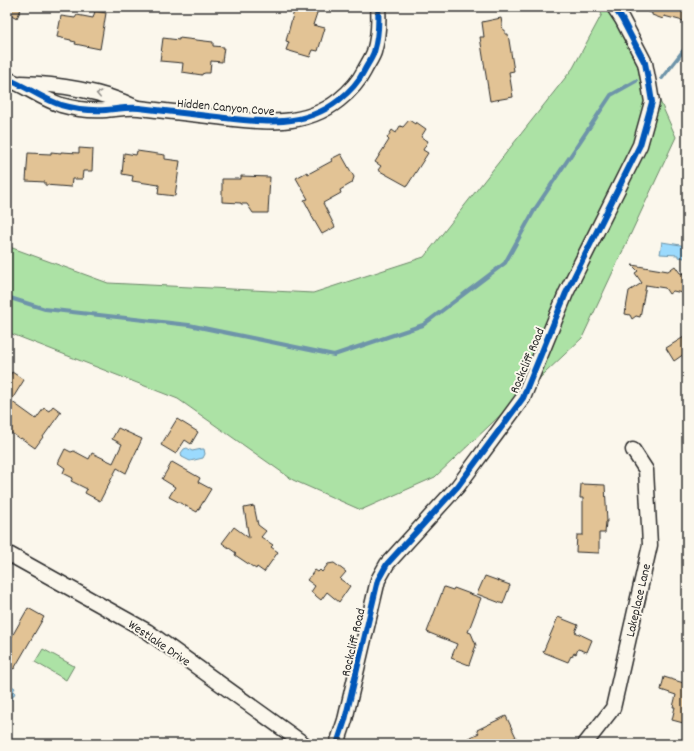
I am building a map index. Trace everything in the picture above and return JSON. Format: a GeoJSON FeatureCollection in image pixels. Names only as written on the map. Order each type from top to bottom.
{"type":"FeatureCollection","features":[{"type":"Feature","properties":{"kind":"street","name":"Hidden Canyon Cove"},"geometry":{"type":"LineString","coordinates":[[13,81],[100,94],[136,107],[270,122],[288,121],[318,114],[350,91],[361,76],[374,52],[379,17],[378,7]]}},
{"type":"Feature","properties":{"kind":"street","name":"Rockcliff Road"},"geometry":{"type":"LineString","coordinates":[[337,744],[345,720],[378,580],[387,564],[458,486],[523,398],[566,293],[640,145],[652,102],[645,63],[614,7]]}},
{"type":"Feature","properties":{"kind":"street","name":"Lakeplace Lane"},"geometry":{"type":"LineString","coordinates":[[585,744],[614,708],[650,545],[646,470],[633,450]]}},
{"type":"Feature","properties":{"kind":"street","name":"Westlake Drive"},"geometry":{"type":"LineString","coordinates":[[7,553],[147,631],[304,744]]}},
{"type":"Feature","properties":{"kind":"green space"},"geometry":{"type":"Polygon","coordinates":[[[594,7],[618,7],[676,137],[582,338],[435,477],[361,510],[293,480],[178,399],[7,332],[7,246],[108,283],[313,293],[424,257],[573,68],[602,14],[594,7]]]}},
{"type":"Feature","properties":{"kind":"green space"},"geometry":{"type":"Polygon","coordinates":[[[43,649],[74,666],[66,680],[35,662],[43,649]]]}},
{"type":"Feature","properties":{"kind":"water"},"geometry":{"type":"Polygon","coordinates":[[[662,242],[687,246],[685,258],[678,257],[678,255],[660,254],[662,242]]]}},
{"type":"Feature","properties":{"kind":"water"},"geometry":{"type":"Polygon","coordinates":[[[187,448],[192,451],[204,449],[205,454],[203,458],[190,461],[182,457],[181,453],[187,448]]]}},
{"type":"Feature","properties":{"kind":"water"},"geometry":{"type":"Polygon","coordinates":[[[7,683],[15,688],[13,691],[15,693],[11,700],[9,699],[7,703],[7,683]]]}},
{"type":"Feature","properties":{"kind":"building"},"geometry":{"type":"Polygon","coordinates":[[[7,7],[22,7],[17,18],[7,13],[7,7]]]}},
{"type":"Feature","properties":{"kind":"building"},"geometry":{"type":"Polygon","coordinates":[[[295,7],[319,7],[313,25],[325,28],[318,51],[313,50],[310,57],[286,50],[289,42],[286,41],[295,7]]]}},
{"type":"Feature","properties":{"kind":"building"},"geometry":{"type":"Polygon","coordinates":[[[643,7],[687,7],[687,22],[664,16],[663,19],[642,10],[643,7]]]}},
{"type":"Feature","properties":{"kind":"building"},"geometry":{"type":"Polygon","coordinates":[[[95,11],[106,13],[100,49],[75,44],[76,42],[71,40],[57,37],[61,16],[75,18],[77,15],[93,18],[95,11]]]}},
{"type":"Feature","properties":{"kind":"building"},"geometry":{"type":"Polygon","coordinates":[[[501,18],[503,30],[505,30],[505,34],[508,34],[514,71],[509,72],[513,97],[490,101],[480,37],[484,37],[482,22],[501,18]]]}},
{"type":"Feature","properties":{"kind":"building"},"geometry":{"type":"Polygon","coordinates":[[[163,38],[179,40],[179,38],[213,42],[213,46],[224,47],[222,62],[211,61],[210,73],[205,73],[202,75],[182,72],[183,63],[160,61],[163,38]]]}},
{"type":"Feature","properties":{"kind":"building"},"geometry":{"type":"Polygon","coordinates":[[[409,120],[415,124],[416,122],[426,129],[421,137],[428,141],[423,150],[428,153],[407,186],[378,170],[381,166],[375,162],[389,140],[387,138],[392,130],[396,133],[400,126],[403,127],[409,120]]]}},
{"type":"Feature","properties":{"kind":"building"},"geometry":{"type":"Polygon","coordinates":[[[79,148],[93,149],[92,171],[83,171],[82,179],[72,179],[71,187],[45,185],[45,182],[26,181],[28,153],[79,153],[79,148]]]}},
{"type":"Feature","properties":{"kind":"building"},"geometry":{"type":"Polygon","coordinates":[[[137,151],[165,155],[165,159],[180,161],[175,196],[158,194],[159,185],[132,181],[133,176],[122,174],[124,153],[136,155],[137,151]]]}},
{"type":"Feature","properties":{"kind":"building"},"geometry":{"type":"Polygon","coordinates":[[[341,154],[354,177],[352,183],[340,190],[341,193],[323,203],[335,227],[322,234],[304,200],[308,199],[296,178],[307,172],[308,174],[332,161],[331,159],[341,154]]]}},
{"type":"Feature","properties":{"kind":"building"},"geometry":{"type":"Polygon","coordinates":[[[241,176],[270,177],[268,213],[253,213],[247,204],[222,202],[222,179],[241,179],[241,176]]]}},
{"type":"Feature","properties":{"kind":"building"},"geometry":{"type":"Polygon","coordinates":[[[632,265],[668,271],[675,266],[680,273],[687,274],[687,294],[673,291],[669,294],[665,288],[646,285],[640,317],[636,316],[632,319],[630,315],[625,314],[629,291],[642,283],[635,273],[638,271],[632,265]]]}},
{"type":"Feature","properties":{"kind":"building"},"geometry":{"type":"Polygon","coordinates":[[[684,337],[687,343],[687,352],[674,361],[666,348],[684,337]]]}},
{"type":"Feature","properties":{"kind":"building"},"geometry":{"type":"Polygon","coordinates":[[[12,372],[24,380],[11,401],[36,419],[44,408],[49,411],[53,406],[61,412],[35,448],[7,430],[7,380],[12,372]]]}},
{"type":"Feature","properties":{"kind":"building"},"geometry":{"type":"Polygon","coordinates":[[[177,419],[198,432],[191,444],[185,440],[176,454],[161,445],[177,419]]]}},
{"type":"Feature","properties":{"kind":"building"},"geometry":{"type":"Polygon","coordinates":[[[118,428],[142,439],[126,473],[117,468],[100,501],[85,493],[87,489],[71,481],[73,478],[63,473],[65,468],[58,463],[65,449],[71,452],[74,451],[89,459],[92,453],[113,463],[122,444],[112,439],[118,428]]]}},
{"type":"Feature","properties":{"kind":"building"},"geometry":{"type":"Polygon","coordinates":[[[172,462],[200,478],[198,482],[211,489],[197,512],[169,497],[175,487],[162,479],[172,462]]]}},
{"type":"Feature","properties":{"kind":"building"},"geometry":{"type":"Polygon","coordinates":[[[581,484],[605,485],[607,522],[605,533],[599,533],[599,553],[576,552],[577,535],[583,535],[583,498],[580,498],[581,484]]]}},
{"type":"Feature","properties":{"kind":"building"},"geometry":{"type":"Polygon","coordinates":[[[254,506],[258,525],[266,531],[261,537],[273,545],[271,547],[278,552],[264,572],[257,567],[256,569],[235,555],[236,553],[222,543],[234,527],[249,538],[244,508],[254,506]]]}},
{"type":"Feature","properties":{"kind":"building"},"geometry":{"type":"Polygon","coordinates":[[[334,563],[346,572],[340,579],[350,586],[339,602],[327,592],[321,600],[311,592],[315,586],[307,580],[315,570],[318,572],[320,570],[322,572],[328,564],[334,563]]]}},
{"type":"Feature","properties":{"kind":"building"},"geometry":{"type":"Polygon","coordinates":[[[485,576],[510,585],[503,604],[477,594],[485,576]]]}},
{"type":"Feature","properties":{"kind":"building"},"geometry":{"type":"Polygon","coordinates":[[[444,587],[453,590],[454,588],[481,598],[468,632],[471,633],[476,645],[469,665],[451,658],[457,644],[427,632],[444,587]]]}},
{"type":"Feature","properties":{"kind":"building"},"geometry":{"type":"Polygon","coordinates":[[[28,608],[44,617],[14,669],[7,665],[7,645],[28,608]]]}},
{"type":"Feature","properties":{"kind":"building"},"geometry":{"type":"Polygon","coordinates":[[[558,617],[578,625],[575,632],[592,640],[587,652],[578,649],[576,654],[574,653],[572,657],[571,656],[568,662],[543,652],[558,617]]]}},
{"type":"Feature","properties":{"kind":"building"},"geometry":{"type":"Polygon","coordinates":[[[664,677],[687,684],[687,724],[672,720],[676,695],[661,690],[664,677]]]}},
{"type":"Feature","properties":{"kind":"building"},"geometry":{"type":"Polygon","coordinates":[[[506,716],[516,737],[502,744],[457,744],[479,733],[477,730],[506,716]]]}},
{"type":"Feature","properties":{"kind":"waterway"},"geometry":{"type":"LineString","coordinates":[[662,78],[687,46]]}},
{"type":"Feature","properties":{"kind":"waterway"},"geometry":{"type":"LineString","coordinates":[[7,297],[45,309],[189,325],[334,355],[423,325],[505,263],[535,209],[611,95],[636,81]]}},
{"type":"Feature","properties":{"kind":"cycle path"},"geometry":{"type":"LineString","coordinates":[[7,79],[61,105],[78,109],[101,110],[135,108],[249,121],[280,121],[296,119],[311,116],[325,109],[343,97],[359,79],[374,52],[378,30],[378,7]]}},
{"type":"Feature","properties":{"kind":"cycle path"},"geometry":{"type":"LineString","coordinates":[[337,744],[345,720],[378,580],[387,564],[458,486],[523,398],[566,293],[640,145],[652,102],[649,84],[645,63],[614,7]]}}]}
